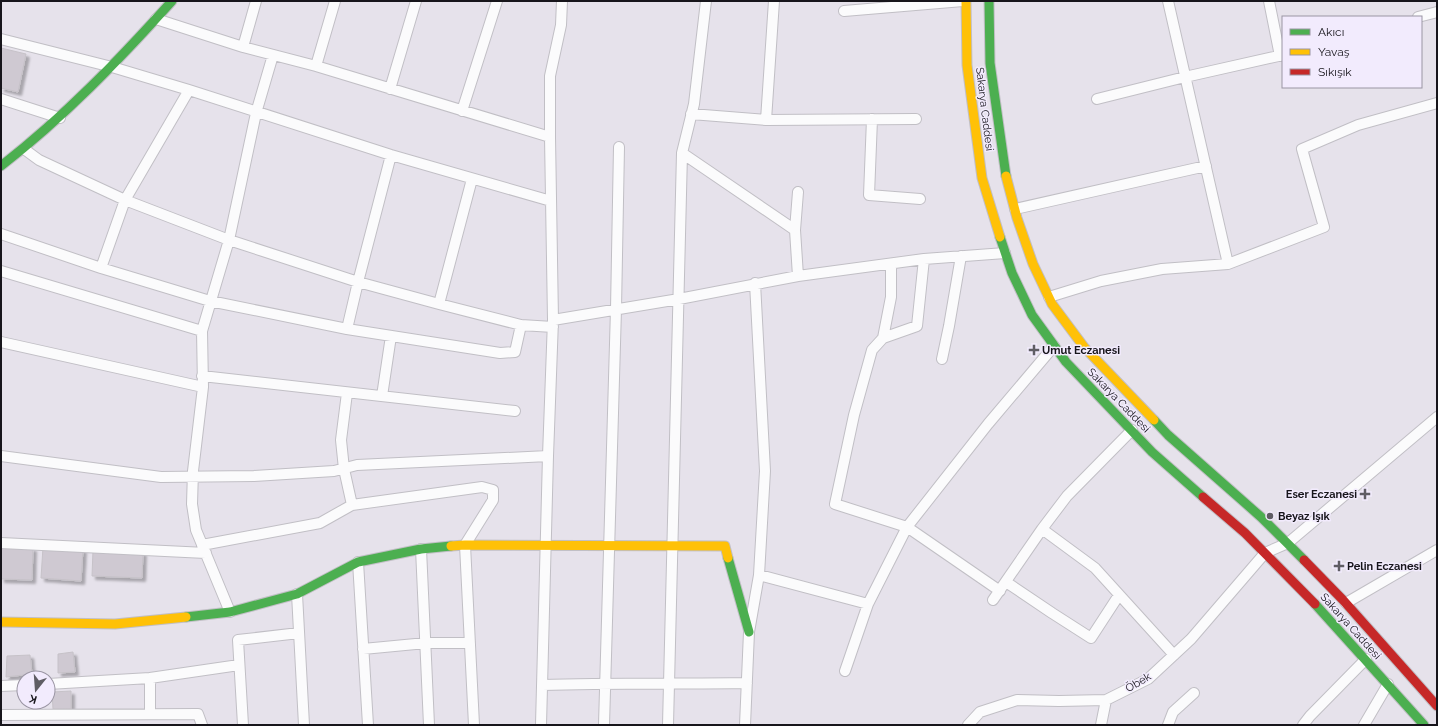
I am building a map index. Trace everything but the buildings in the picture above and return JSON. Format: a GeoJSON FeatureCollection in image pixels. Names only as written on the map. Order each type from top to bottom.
{"type":"FeatureCollection","features":[{"type":"Feature","properties":{"kind":"main road"},"geometry":{"type":"LineString","coordinates":[[1,166],[24,149],[60,118],[112,67],[172,1]]}},
{"type":"Feature","properties":{"kind":"main road","name":"Sakarya Caddesi"},"geometry":{"type":"LineString","coordinates":[[965,1],[968,65],[982,178],[995,224],[1012,273],[1032,315],[1066,362],[1152,452],[1245,533],[1265,553],[1326,615],[1424,725]]}},
{"type":"Feature","properties":{"kind":"main road","name":"Sakarya Caddesi"},"geometry":{"type":"LineString","coordinates":[[989,1],[990,63],[1005,174],[1014,209],[1033,264],[1052,304],[1084,347],[1168,435],[1261,517],[1288,543],[1346,603],[1437,706]]}},
{"type":"Feature","properties":{"kind":"main road"},"geometry":{"type":"LineString","coordinates":[[1,622],[114,624],[230,612],[297,594],[358,562],[422,549],[465,545],[725,546],[749,632]]}},
{"type":"Feature","properties":{"kind":"street"},"geometry":{"type":"LineString","coordinates":[[243,47],[256,1]]}},
{"type":"Feature","properties":{"kind":"street"},"geometry":{"type":"LineString","coordinates":[[316,66],[336,1]]}},
{"type":"Feature","properties":{"kind":"street"},"geometry":{"type":"LineString","coordinates":[[390,89],[416,1]]}},
{"type":"Feature","properties":{"kind":"street"},"geometry":{"type":"LineString","coordinates":[[462,111],[497,1]]}},
{"type":"Feature","properties":{"kind":"street"},"geometry":{"type":"LineString","coordinates":[[541,725],[553,323],[550,76],[561,25],[562,1]]}},
{"type":"Feature","properties":{"kind":"street"},"geometry":{"type":"LineString","coordinates":[[668,725],[682,153],[694,104],[706,1]]}},
{"type":"Feature","properties":{"kind":"street"},"geometry":{"type":"LineString","coordinates":[[766,120],[774,1]]}},
{"type":"Feature","properties":{"kind":"street"},"geometry":{"type":"LineString","coordinates":[[844,11],[965,1]]}},
{"type":"Feature","properties":{"kind":"street"},"geometry":{"type":"LineString","coordinates":[[1168,1],[1228,264]]}},
{"type":"Feature","properties":{"kind":"street"},"geometry":{"type":"LineString","coordinates":[[1097,99],[1281,55],[1269,1]]}},
{"type":"Feature","properties":{"kind":"street"},"geometry":{"type":"LineString","coordinates":[[1422,16],[1437,12]]}},
{"type":"Feature","properties":{"kind":"street"},"geometry":{"type":"LineString","coordinates":[[156,19],[243,47],[316,66],[550,137]]}},
{"type":"Feature","properties":{"kind":"street"},"geometry":{"type":"LineString","coordinates":[[1,39],[112,67],[391,155],[551,201]]}},
{"type":"Feature","properties":{"kind":"street"},"geometry":{"type":"LineString","coordinates":[[230,612],[196,530],[193,511],[193,477],[203,387],[202,331],[229,240],[256,113],[273,55]]}},
{"type":"Feature","properties":{"kind":"street"},"geometry":{"type":"LineString","coordinates":[[101,268],[124,200],[188,90]]}},
{"type":"Feature","properties":{"kind":"street"},"geometry":{"type":"LineString","coordinates":[[1,99],[60,118]]}},
{"type":"Feature","properties":{"kind":"street"},"geometry":{"type":"LineString","coordinates":[[1049,297],[1101,280],[1162,269],[1228,264],[1324,227],[1302,148],[1358,125],[1437,103]]}},
{"type":"Feature","properties":{"kind":"street"},"geometry":{"type":"LineString","coordinates":[[691,114],[766,120],[916,119]]}},
{"type":"Feature","properties":{"kind":"street"},"geometry":{"type":"LineString","coordinates":[[872,119],[868,195],[920,199]]}},
{"type":"Feature","properties":{"kind":"street"},"geometry":{"type":"LineString","coordinates":[[604,725],[616,309],[619,147]]}},
{"type":"Feature","properties":{"kind":"street"},"geometry":{"type":"LineString","coordinates":[[24,149],[39,160],[124,200],[229,240],[358,282],[521,325],[553,323],[616,309],[679,299],[755,283],[798,276],[924,259],[1005,253]]}},
{"type":"Feature","properties":{"kind":"street"},"geometry":{"type":"LineString","coordinates":[[682,153],[795,230]]}},
{"type":"Feature","properties":{"kind":"street"},"geometry":{"type":"LineString","coordinates":[[347,329],[391,155]]}},
{"type":"Feature","properties":{"kind":"street"},"geometry":{"type":"LineString","coordinates":[[1014,209],[1206,166]]}},
{"type":"Feature","properties":{"kind":"street"},"geometry":{"type":"LineString","coordinates":[[440,304],[472,179]]}},
{"type":"Feature","properties":{"kind":"street"},"geometry":{"type":"LineString","coordinates":[[798,192],[795,230],[798,276]]}},
{"type":"Feature","properties":{"kind":"street"},"geometry":{"type":"LineString","coordinates":[[1,234],[101,268],[210,301],[347,329],[500,352],[515,352],[521,325]]}},
{"type":"Feature","properties":{"kind":"street"},"geometry":{"type":"LineString","coordinates":[[942,359],[961,256]]}},
{"type":"Feature","properties":{"kind":"street"},"geometry":{"type":"LineString","coordinates":[[924,259],[917,326],[883,338],[872,350],[854,415],[835,504],[906,527],[1000,591]]}},
{"type":"Feature","properties":{"kind":"street"},"geometry":{"type":"LineString","coordinates":[[883,338],[891,297],[891,264]]}},
{"type":"Feature","properties":{"kind":"street"},"geometry":{"type":"LineString","coordinates":[[1,271],[202,331]]}},
{"type":"Feature","properties":{"kind":"street"},"geometry":{"type":"LineString","coordinates":[[745,725],[749,632],[759,575],[765,470],[755,283]]}},
{"type":"Feature","properties":{"kind":"street"},"geometry":{"type":"LineString","coordinates":[[382,396],[391,336]]}},
{"type":"Feature","properties":{"kind":"street"},"geometry":{"type":"LineString","coordinates":[[1,342],[203,387]]}},
{"type":"Feature","properties":{"kind":"street"},"geometry":{"type":"LineString","coordinates":[[844,672],[868,604],[906,527],[988,424],[1054,346]]}},
{"type":"Feature","properties":{"kind":"street"},"geometry":{"type":"LineString","coordinates":[[202,376],[515,411]]}},
{"type":"Feature","properties":{"kind":"street"},"geometry":{"type":"LineString","coordinates":[[347,393],[340,440],[344,469],[352,505]]}},
{"type":"Feature","properties":{"kind":"street","name":"Öbek"},"geometry":{"type":"LineString","coordinates":[[968,725],[980,712],[1017,700],[1106,700],[1148,679],[1191,639],[1265,553],[1288,543],[1437,417]]}},
{"type":"Feature","properties":{"kind":"street"},"geometry":{"type":"LineString","coordinates":[[993,600],[1042,529],[1067,496],[1132,430]]}},
{"type":"Feature","properties":{"kind":"street"},"geometry":{"type":"LineString","coordinates":[[1,456],[161,477],[193,477],[254,476],[334,471],[357,465],[548,456]]}},
{"type":"Feature","properties":{"kind":"street"},"geometry":{"type":"LineString","coordinates":[[1,543],[204,549],[320,523],[352,505],[482,487],[493,490],[493,500],[465,545],[474,725]]}},
{"type":"Feature","properties":{"kind":"street"},"geometry":{"type":"LineString","coordinates":[[1042,529],[1095,568],[1174,654]]}},
{"type":"Feature","properties":{"kind":"street"},"geometry":{"type":"LineString","coordinates":[[422,549],[429,725]]}},
{"type":"Feature","properties":{"kind":"street"},"geometry":{"type":"LineString","coordinates":[[1346,603],[1437,550]]}},
{"type":"Feature","properties":{"kind":"street"},"geometry":{"type":"LineString","coordinates":[[358,562],[368,725]]}},
{"type":"Feature","properties":{"kind":"street"},"geometry":{"type":"LineString","coordinates":[[759,575],[868,604]]}},
{"type":"Feature","properties":{"kind":"street"},"geometry":{"type":"LineString","coordinates":[[1006,582],[1052,614],[1091,638],[1120,595]]}},
{"type":"Feature","properties":{"kind":"street"},"geometry":{"type":"LineString","coordinates":[[297,594],[304,725]]}},
{"type":"Feature","properties":{"kind":"street"},"geometry":{"type":"LineString","coordinates":[[243,725],[238,640],[299,633]]}},
{"type":"Feature","properties":{"kind":"street"},"geometry":{"type":"LineString","coordinates":[[364,648],[426,643],[470,643]]}},
{"type":"Feature","properties":{"kind":"street"},"geometry":{"type":"LineString","coordinates":[[1303,725],[1366,659]]}},
{"type":"Feature","properties":{"kind":"street"},"geometry":{"type":"LineString","coordinates":[[56,684],[150,678],[239,665]]}},
{"type":"Feature","properties":{"kind":"street"},"geometry":{"type":"LineString","coordinates":[[150,678],[150,714]]}},
{"type":"Feature","properties":{"kind":"street"},"geometry":{"type":"LineString","coordinates":[[542,686],[605,683],[747,683]]}},
{"type":"Feature","properties":{"kind":"street"},"geometry":{"type":"LineString","coordinates":[[1364,725],[1388,684]]}},
{"type":"Feature","properties":{"kind":"street"},"geometry":{"type":"LineString","coordinates":[[1,686],[16,685]]}},
{"type":"Feature","properties":{"kind":"street"},"geometry":{"type":"LineString","coordinates":[[1168,725],[1173,712],[1194,693]]}},
{"type":"Feature","properties":{"kind":"street"},"geometry":{"type":"LineString","coordinates":[[1101,725],[1106,700]]}},
{"type":"Feature","properties":{"kind":"street"},"geometry":{"type":"LineString","coordinates":[[1,715],[198,714],[202,725]]}},
{"type":"Feature","properties":{"kind":"traffic: fast"},"geometry":{"type":"LineString","coordinates":[[1,166],[69,108],[132,45],[172,1]]}},
{"type":"Feature","properties":{"kind":"traffic: fast"},"geometry":{"type":"LineString","coordinates":[[989,1],[990,63],[1006,176]]}},
{"type":"Feature","properties":{"kind":"traffic: fast"},"geometry":{"type":"LineString","coordinates":[[1000,237],[1012,273],[1032,315],[1066,362],[1152,452],[1203,497]]}},
{"type":"Feature","properties":{"kind":"traffic: fast"},"geometry":{"type":"LineString","coordinates":[[1154,420],[1168,435],[1261,517],[1304,560]]}},
{"type":"Feature","properties":{"kind":"traffic: fast"},"geometry":{"type":"LineString","coordinates":[[186,617],[230,612],[297,594],[358,562],[421,549],[451,546]]}},
{"type":"Feature","properties":{"kind":"traffic: fast"},"geometry":{"type":"LineString","coordinates":[[728,558],[749,632]]}},
{"type":"Feature","properties":{"kind":"traffic: fast"},"geometry":{"type":"LineString","coordinates":[[1315,604],[1424,725]]}},
{"type":"Feature","properties":{"kind":"traffic: slow"},"geometry":{"type":"LineString","coordinates":[[966,1],[967,65],[982,178],[1000,237]]}},
{"type":"Feature","properties":{"kind":"traffic: slow"},"geometry":{"type":"LineString","coordinates":[[1006,176],[1017,218],[1033,264],[1052,304],[1084,347],[1154,420]]}},
{"type":"Feature","properties":{"kind":"traffic: slow"},"geometry":{"type":"LineString","coordinates":[[451,546],[725,546],[728,558]]}},
{"type":"Feature","properties":{"kind":"traffic: slow"},"geometry":{"type":"LineString","coordinates":[[1,622],[115,624],[186,617]]}},
{"type":"Feature","properties":{"kind":"traffic: jam"},"geometry":{"type":"LineString","coordinates":[[1203,497],[1245,533],[1315,604]]}},
{"type":"Feature","properties":{"kind":"traffic: jam"},"geometry":{"type":"LineString","coordinates":[[1304,560],[1343,600],[1437,706]]}},
{"type":"Feature","properties":{"kind":"place","name":"Umut Eczanesi"},"geometry":{"type":"Point","coordinates":[1034,350]}},
{"type":"Feature","properties":{"kind":"place","name":"Eser Eczanesi"},"geometry":{"type":"Point","coordinates":[1365,494]}},
{"type":"Feature","properties":{"kind":"place","name":"Beyaz Işık"},"geometry":{"type":"Point","coordinates":[1270,516]}},
{"type":"Feature","properties":{"kind":"place","name":"Pelin Eczanesi"},"geometry":{"type":"Point","coordinates":[1339,566]}}]}
